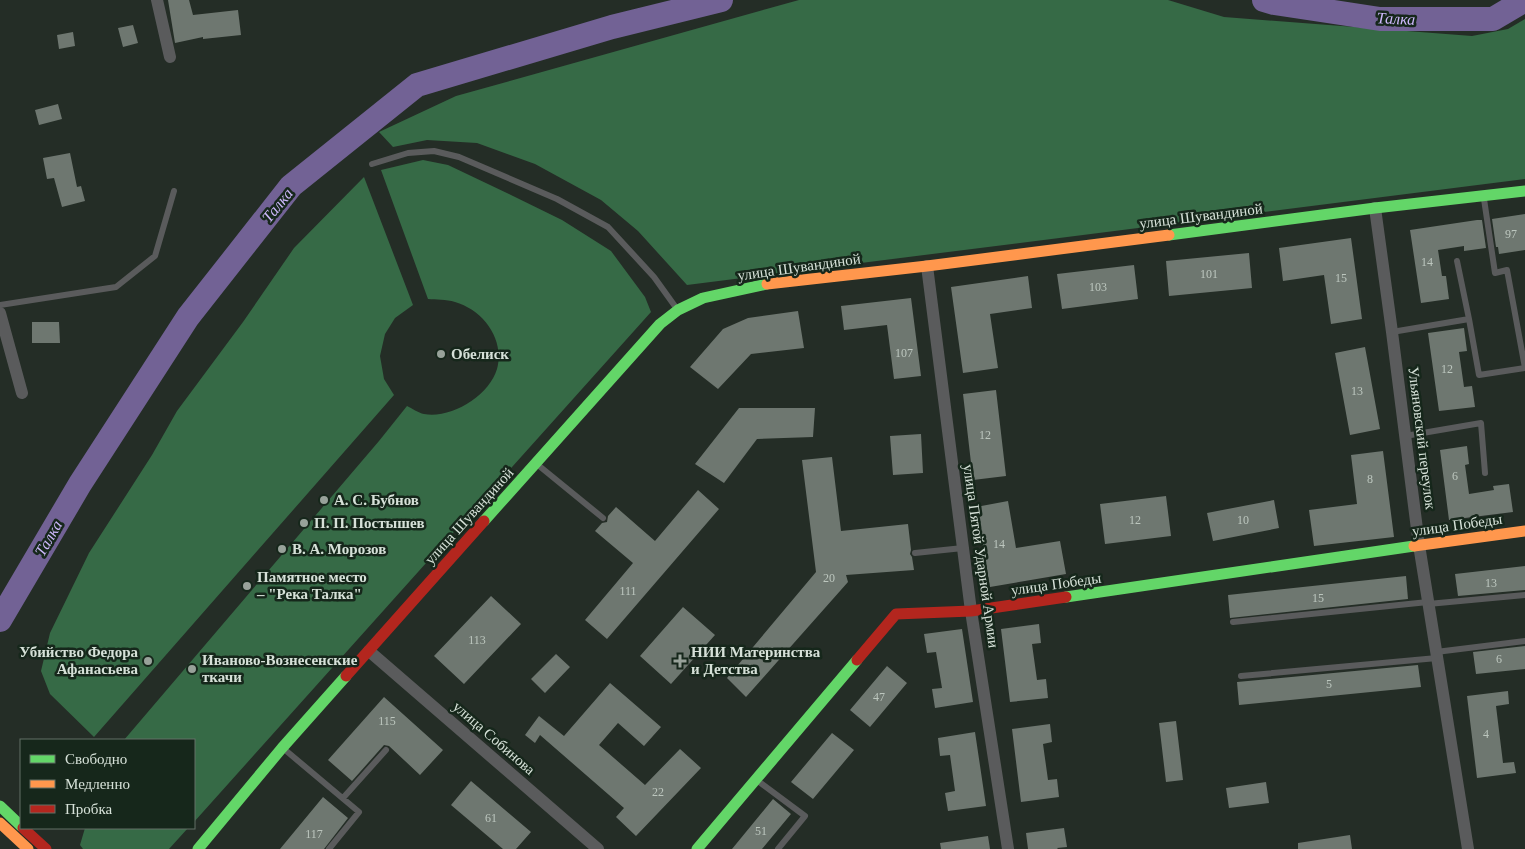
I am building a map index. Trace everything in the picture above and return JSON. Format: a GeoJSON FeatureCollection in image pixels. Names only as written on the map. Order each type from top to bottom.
{"type":"FeatureCollection","features":[{"type":"Feature","properties":{"kind":"street"},"geometry":{"type":"LineString","coordinates":[[157,0],[170,57]]}},
{"type":"Feature","properties":{"kind":"street","name":"улица Шувандиной"},"geometry":{"type":"LineString","coordinates":[[204,847],[282,748],[660,324],[678,310],[703,298],[764,284],[927,266],[1375,208],[1483,198],[1525,191]]}},
{"type":"Feature","properties":{"kind":"street","name":"Ульяновский переулок"},"geometry":{"type":"LineString","coordinates":[[1375,208],[1419,545],[1468,849]]}},
{"type":"Feature","properties":{"kind":"street","name":"улица Пятой Ударной Армии"},"geometry":{"type":"LineString","coordinates":[[927,266],[971,612],[1008,849]]}},
{"type":"Feature","properties":{"kind":"street"},"geometry":{"type":"LineString","coordinates":[[0,313],[22,394]]}},
{"type":"Feature","properties":{"kind":"street","name":"улица Победы"},"geometry":{"type":"LineString","coordinates":[[697,849],[896,614],[971,612],[1525,531]]}},
{"type":"Feature","properties":{"kind":"street","name":"улица Собинова"},"geometry":{"type":"LineString","coordinates":[[369,651],[598,849]]}},
{"type":"Feature","properties":{"kind":"street"},"geometry":{"type":"LineString","coordinates":[[0,806],[20,825]]}},
{"type":"Feature","properties":{"kind":"street"},"geometry":{"type":"LineString","coordinates":[[0,823],[24,848]]}},
{"type":"Feature","properties":{"kind":"street"},"geometry":{"type":"LineString","coordinates":[[24,829],[46,849]]}},
{"type":"Feature","properties":{"kind":"lane"},"geometry":{"type":"LineString","coordinates":[[372,164],[408,152],[434,151],[459,157],[556,199],[608,226],[654,277],[678,310]]}},
{"type":"Feature","properties":{"kind":"lane"},"geometry":{"type":"LineString","coordinates":[[0,304],[116,287],[155,256],[174,191]]}},
{"type":"Feature","properties":{"kind":"lane"},"geometry":{"type":"LineString","coordinates":[[1457,261],[1479,375],[1525,368],[1507,270],[1495,273],[1483,198]]}},
{"type":"Feature","properties":{"kind":"lane"},"geometry":{"type":"LineString","coordinates":[[1392,332],[1469,319]]}},
{"type":"Feature","properties":{"kind":"lane"},"geometry":{"type":"LineString","coordinates":[[1405,436],[1480,422],[1485,473]]}},
{"type":"Feature","properties":{"kind":"lane"},"geometry":{"type":"LineString","coordinates":[[536,464],[603,518]]}},
{"type":"Feature","properties":{"kind":"lane"},"geometry":{"type":"LineString","coordinates":[[915,553],[963,548]]}},
{"type":"Feature","properties":{"kind":"lane"},"geometry":{"type":"LineString","coordinates":[[1233,622],[1525,594]]}},
{"type":"Feature","properties":{"kind":"lane"},"geometry":{"type":"LineString","coordinates":[[1241,676],[1437,655],[1525,641]]}},
{"type":"Feature","properties":{"kind":"lane"},"geometry":{"type":"LineString","coordinates":[[282,748],[360,812],[329,849]]}},
{"type":"Feature","properties":{"kind":"lane"},"geometry":{"type":"LineString","coordinates":[[343,798],[386,750]]}},
{"type":"Feature","properties":{"kind":"lane"},"geometry":{"type":"LineString","coordinates":[[756,780],[805,816],[778,849]]}},
{"type":"Feature","properties":{"kind":"green space"},"geometry":{"type":"Polygon","coordinates":[[[799,0],[1168,0],[1224,17],[1472,36],[1508,29],[1525,19],[1525,179],[687,285],[638,231],[601,200],[535,164],[477,143],[427,140],[393,147],[379,132],[456,96],[799,0]]]}},
{"type":"Feature","properties":{"kind":"green space"},"geometry":{"type":"Polygon","coordinates":[[[423,160],[448,165],[562,220],[611,251],[645,297],[651,312],[195,821],[195,739],[125,739],[407,406],[420,413],[435,415],[457,409],[478,396],[486,388],[493,379],[497,369],[498,347],[495,337],[483,319],[465,306],[455,302],[428,299],[381,170],[423,160]]]}},
{"type":"Feature","properties":{"kind":"green space"},"geometry":{"type":"Polygon","coordinates":[[[364,177],[413,305],[395,318],[385,334],[380,356],[384,379],[394,395],[94,737],[50,694],[41,671],[50,633],[89,553],[152,455],[177,411],[243,322],[294,248],[364,177]]]}},
{"type":"Feature","properties":{"kind":"green space"},"geometry":{"type":"Polygon","coordinates":[[[85,829],[187,829],[169,849],[83,849],[80,845],[85,829]]]}},
{"type":"Feature","properties":{"kind":"building"},"geometry":{"type":"Polygon","coordinates":[[[168,0],[189,0],[193,15],[238,10],[241,35],[203,39],[203,37],[175,43],[168,0]]]}},
{"type":"Feature","properties":{"kind":"building"},"geometry":{"type":"Polygon","coordinates":[[[133,25],[138,43],[123,47],[118,28],[133,25]]]}},
{"type":"Feature","properties":{"kind":"building"},"geometry":{"type":"Polygon","coordinates":[[[73,32],[75,46],[59,49],[57,35],[73,32]]]}},
{"type":"Feature","properties":{"kind":"building"},"geometry":{"type":"Polygon","coordinates":[[[58,104],[62,119],[39,125],[35,110],[58,104]]]}},
{"type":"Feature","properties":{"kind":"building"},"geometry":{"type":"Polygon","coordinates":[[[70,153],[77,187],[81,186],[85,201],[62,207],[54,178],[47,179],[43,158],[70,153]]]}},
{"type":"Feature","properties":{"kind":"building"},"geometry":{"type":"Polygon","coordinates":[[[1525,214],[1525,250],[1499,254],[1498,247],[1496,247],[1492,219],[1525,214]]]}},
{"type":"Feature","properties":{"kind":"building"},"geometry":{"type":"Polygon","coordinates":[[[1482,220],[1486,248],[1464,251],[1464,246],[1438,250],[1442,276],[1446,276],[1449,299],[1421,303],[1410,230],[1482,220]]]}},
{"type":"Feature","properties":{"kind":"building"},"geometry":{"type":"Polygon","coordinates":[[[1351,238],[1362,319],[1331,324],[1324,275],[1283,281],[1279,248],[1351,238]]]}},
{"type":"Feature","properties":{"kind":"building"},"geometry":{"type":"Polygon","coordinates":[[[1249,253],[1252,288],[1169,296],[1166,261],[1249,253]]]}},
{"type":"Feature","properties":{"kind":"building"},"geometry":{"type":"Polygon","coordinates":[[[1134,265],[1138,299],[1062,309],[1057,274],[1134,265]]]}},
{"type":"Feature","properties":{"kind":"building"},"geometry":{"type":"Polygon","coordinates":[[[1028,276],[1032,308],[990,314],[998,368],[963,373],[951,287],[1028,276]]]}},
{"type":"Feature","properties":{"kind":"building"},"geometry":{"type":"Polygon","coordinates":[[[911,298],[921,376],[894,379],[887,325],[844,330],[841,306],[911,298]]]}},
{"type":"Feature","properties":{"kind":"building"},"geometry":{"type":"Polygon","coordinates":[[[798,311],[804,348],[751,354],[718,389],[690,367],[723,329],[748,318],[798,311]]]}},
{"type":"Feature","properties":{"kind":"building"},"geometry":{"type":"Polygon","coordinates":[[[32,322],[59,322],[60,343],[32,343],[32,322]]]}},
{"type":"Feature","properties":{"kind":"building"},"geometry":{"type":"Polygon","coordinates":[[[1464,328],[1467,351],[1459,352],[1464,387],[1472,386],[1475,407],[1439,411],[1428,333],[1464,328]]]}},
{"type":"Feature","properties":{"kind":"building"},"geometry":{"type":"Polygon","coordinates":[[[1365,347],[1380,429],[1350,435],[1335,353],[1365,347]]]}},
{"type":"Feature","properties":{"kind":"building"},"geometry":{"type":"Polygon","coordinates":[[[996,390],[1006,476],[973,480],[963,394],[996,390]]]}},
{"type":"Feature","properties":{"kind":"building"},"geometry":{"type":"Polygon","coordinates":[[[739,408],[815,408],[813,437],[757,439],[724,483],[695,464],[739,408]]]}},
{"type":"Feature","properties":{"kind":"building"},"geometry":{"type":"Polygon","coordinates":[[[921,434],[923,473],[893,475],[890,436],[921,434]]]}},
{"type":"Feature","properties":{"kind":"building"},"geometry":{"type":"Polygon","coordinates":[[[1467,446],[1469,464],[1465,465],[1469,494],[1494,490],[1493,486],[1509,484],[1513,512],[1449,520],[1440,450],[1467,446]]]}},
{"type":"Feature","properties":{"kind":"building"},"geometry":{"type":"Polygon","coordinates":[[[1383,451],[1394,537],[1314,546],[1309,510],[1357,504],[1351,455],[1383,451]]]}},
{"type":"Feature","properties":{"kind":"building"},"geometry":{"type":"Polygon","coordinates":[[[832,457],[841,531],[908,524],[910,554],[914,570],[846,575],[848,582],[746,697],[727,678],[816,572],[802,460],[832,457]]]}},
{"type":"Feature","properties":{"kind":"building"},"geometry":{"type":"Polygon","coordinates":[[[698,490],[719,509],[607,639],[585,620],[633,563],[595,531],[602,523],[607,522],[608,516],[616,507],[655,541],[698,490]]]}},
{"type":"Feature","properties":{"kind":"building"},"geometry":{"type":"Polygon","coordinates":[[[1166,496],[1171,536],[1105,544],[1100,504],[1166,496]]]}},
{"type":"Feature","properties":{"kind":"building"},"geometry":{"type":"Polygon","coordinates":[[[1274,500],[1279,528],[1213,541],[1207,513],[1274,500]]]}},
{"type":"Feature","properties":{"kind":"building"},"geometry":{"type":"Polygon","coordinates":[[[1008,501],[1016,548],[1060,541],[1066,574],[990,587],[976,507],[1008,501]]]}},
{"type":"Feature","properties":{"kind":"building"},"geometry":{"type":"Polygon","coordinates":[[[1525,566],[1525,590],[1458,596],[1455,574],[1525,566]]]}},
{"type":"Feature","properties":{"kind":"building"},"geometry":{"type":"Polygon","coordinates":[[[1406,576],[1408,599],[1230,618],[1228,595],[1406,576]]]}},
{"type":"Feature","properties":{"kind":"building"},"geometry":{"type":"Polygon","coordinates":[[[491,596],[521,624],[464,684],[434,656],[491,596]]]}},
{"type":"Feature","properties":{"kind":"building"},"geometry":{"type":"Polygon","coordinates":[[[683,607],[715,635],[671,684],[640,656],[683,607]]]}},
{"type":"Feature","properties":{"kind":"building"},"geometry":{"type":"Polygon","coordinates":[[[1039,624],[1041,643],[1032,644],[1037,680],[1046,679],[1048,698],[1010,702],[1001,629],[1039,624]]]}},
{"type":"Feature","properties":{"kind":"building"},"geometry":{"type":"Polygon","coordinates":[[[962,629],[973,702],[935,708],[932,689],[942,688],[936,652],[927,653],[924,634],[962,629]]]}},
{"type":"Feature","properties":{"kind":"building"},"geometry":{"type":"Polygon","coordinates":[[[1525,646],[1525,669],[1476,674],[1473,652],[1525,646]]]}},
{"type":"Feature","properties":{"kind":"building"},"geometry":{"type":"Polygon","coordinates":[[[556,654],[570,667],[545,693],[531,679],[556,654]]]}},
{"type":"Feature","properties":{"kind":"building"},"geometry":{"type":"Polygon","coordinates":[[[1418,665],[1421,687],[1239,705],[1237,682],[1418,665]]]}},
{"type":"Feature","properties":{"kind":"building"},"geometry":{"type":"Polygon","coordinates":[[[887,666],[907,683],[870,727],[850,710],[887,666]]]}},
{"type":"Feature","properties":{"kind":"building"},"geometry":{"type":"Polygon","coordinates":[[[610,683],[661,727],[644,746],[618,723],[599,745],[645,785],[680,749],[701,768],[636,836],[616,817],[624,808],[540,735],[535,743],[525,735],[539,716],[564,736],[610,683]]]}},
{"type":"Feature","properties":{"kind":"building"},"geometry":{"type":"Polygon","coordinates":[[[1508,691],[1509,704],[1496,706],[1503,763],[1514,762],[1516,773],[1477,778],[1467,696],[1508,691]]]}},
{"type":"Feature","properties":{"kind":"building"},"geometry":{"type":"Polygon","coordinates":[[[384,697],[443,750],[420,775],[389,746],[384,745],[352,781],[328,760],[384,697]]]}},
{"type":"Feature","properties":{"kind":"building"},"geometry":{"type":"Polygon","coordinates":[[[1176,721],[1183,780],[1166,782],[1159,723],[1176,721]]]}},
{"type":"Feature","properties":{"kind":"building"},"geometry":{"type":"Polygon","coordinates":[[[1050,724],[1052,742],[1043,744],[1048,780],[1057,779],[1059,797],[1021,802],[1012,729],[1050,724]]]}},
{"type":"Feature","properties":{"kind":"building"},"geometry":{"type":"Polygon","coordinates":[[[975,732],[986,806],[948,811],[945,793],[955,791],[950,755],[940,756],[938,738],[975,732]]]}},
{"type":"Feature","properties":{"kind":"building"},"geometry":{"type":"Polygon","coordinates":[[[832,733],[854,750],[813,799],[791,782],[832,733]]]}},
{"type":"Feature","properties":{"kind":"building"},"geometry":{"type":"Polygon","coordinates":[[[471,781],[531,832],[516,849],[503,849],[451,805],[471,781]]]}},
{"type":"Feature","properties":{"kind":"building"},"geometry":{"type":"Polygon","coordinates":[[[1266,782],[1269,803],[1229,808],[1226,788],[1266,782]]]}},
{"type":"Feature","properties":{"kind":"building"},"geometry":{"type":"Polygon","coordinates":[[[323,797],[348,818],[324,849],[280,849],[323,797]]]}},
{"type":"Feature","properties":{"kind":"building"},"geometry":{"type":"Polygon","coordinates":[[[773,799],[791,814],[762,849],[732,849],[773,799]]]}},
{"type":"Feature","properties":{"kind":"building"},"geometry":{"type":"Polygon","coordinates":[[[1064,828],[1067,847],[1058,849],[1028,849],[1026,833],[1064,828]]]}},
{"type":"Feature","properties":{"kind":"building"},"geometry":{"type":"Polygon","coordinates":[[[1350,835],[1352,849],[1298,849],[1298,843],[1350,835]]]}},
{"type":"Feature","properties":{"kind":"building"},"geometry":{"type":"Polygon","coordinates":[[[988,836],[990,849],[941,849],[940,843],[988,836]]]}},
{"type":"Feature","properties":{"kind":"waterway","name":"Талка"},"geometry":{"type":"LineString","coordinates":[[0,620],[80,484],[188,317],[291,186],[417,85],[612,27],[721,0]]}},
{"type":"Feature","properties":{"kind":"waterway","name":"Талка"},"geometry":{"type":"LineString","coordinates":[[1264,0],[1380,19],[1493,19],[1525,0]]}},
{"type":"Feature","properties":{"kind":"traffic: fast"},"geometry":{"type":"LineString","coordinates":[[1169,235],[1375,208],[1525,191]]}},
{"type":"Feature","properties":{"kind":"traffic: fast"},"geometry":{"type":"LineString","coordinates":[[484,521],[660,324],[678,310],[703,298],[767,284]]}},
{"type":"Feature","properties":{"kind":"traffic: fast"},"geometry":{"type":"LineString","coordinates":[[1066,597],[1414,546]]}},
{"type":"Feature","properties":{"kind":"traffic: fast"},"geometry":{"type":"LineString","coordinates":[[697,849],[857,660]]}},
{"type":"Feature","properties":{"kind":"traffic: fast"},"geometry":{"type":"LineString","coordinates":[[198,849],[282,748],[346,676]]}},
{"type":"Feature","properties":{"kind":"traffic: fast"},"geometry":{"type":"LineString","coordinates":[[0,806],[20,825]]}},
{"type":"Feature","properties":{"kind":"traffic: slow"},"geometry":{"type":"LineString","coordinates":[[767,284],[1169,235]]}},
{"type":"Feature","properties":{"kind":"traffic: slow"},"geometry":{"type":"LineString","coordinates":[[1414,546],[1525,531]]}},
{"type":"Feature","properties":{"kind":"traffic: slow"},"geometry":{"type":"LineString","coordinates":[[0,823],[28,849]]}},
{"type":"Feature","properties":{"kind":"traffic: jam"},"geometry":{"type":"LineString","coordinates":[[346,676],[484,521]]}},
{"type":"Feature","properties":{"kind":"traffic: jam"},"geometry":{"type":"LineString","coordinates":[[857,660],[896,614],[971,611],[1066,597]]}},
{"type":"Feature","properties":{"kind":"traffic: jam"},"geometry":{"type":"LineString","coordinates":[[24,829],[46,849]]}},
{"type":"Feature","properties":{"kind":"place","name":"Обелиск"},"geometry":{"type":"Point","coordinates":[441,354]}},
{"type":"Feature","properties":{"kind":"place","name":"А. С. Бубнов"},"geometry":{"type":"Point","coordinates":[324,500]}},
{"type":"Feature","properties":{"kind":"place","name":"П. П. Постышев"},"geometry":{"type":"Point","coordinates":[304,523]}},
{"type":"Feature","properties":{"kind":"place","name":"В. А. Морозов"},"geometry":{"type":"Point","coordinates":[282,549]}},
{"type":"Feature","properties":{"kind":"place","name":"Памятное место – \"Река Талка\""},"geometry":{"type":"Point","coordinates":[247,586]}},
{"type":"Feature","properties":{"kind":"place","name":"Убийство Федора Афанасьева"},"geometry":{"type":"Point","coordinates":[148,661]}},
{"type":"Feature","properties":{"kind":"place","name":"НИИ Материнства и Детства"},"geometry":{"type":"Point","coordinates":[680,661]}},
{"type":"Feature","properties":{"kind":"place","name":"Иваново-Вознесенские ткачи"},"geometry":{"type":"Point","coordinates":[192,669]}}]}
